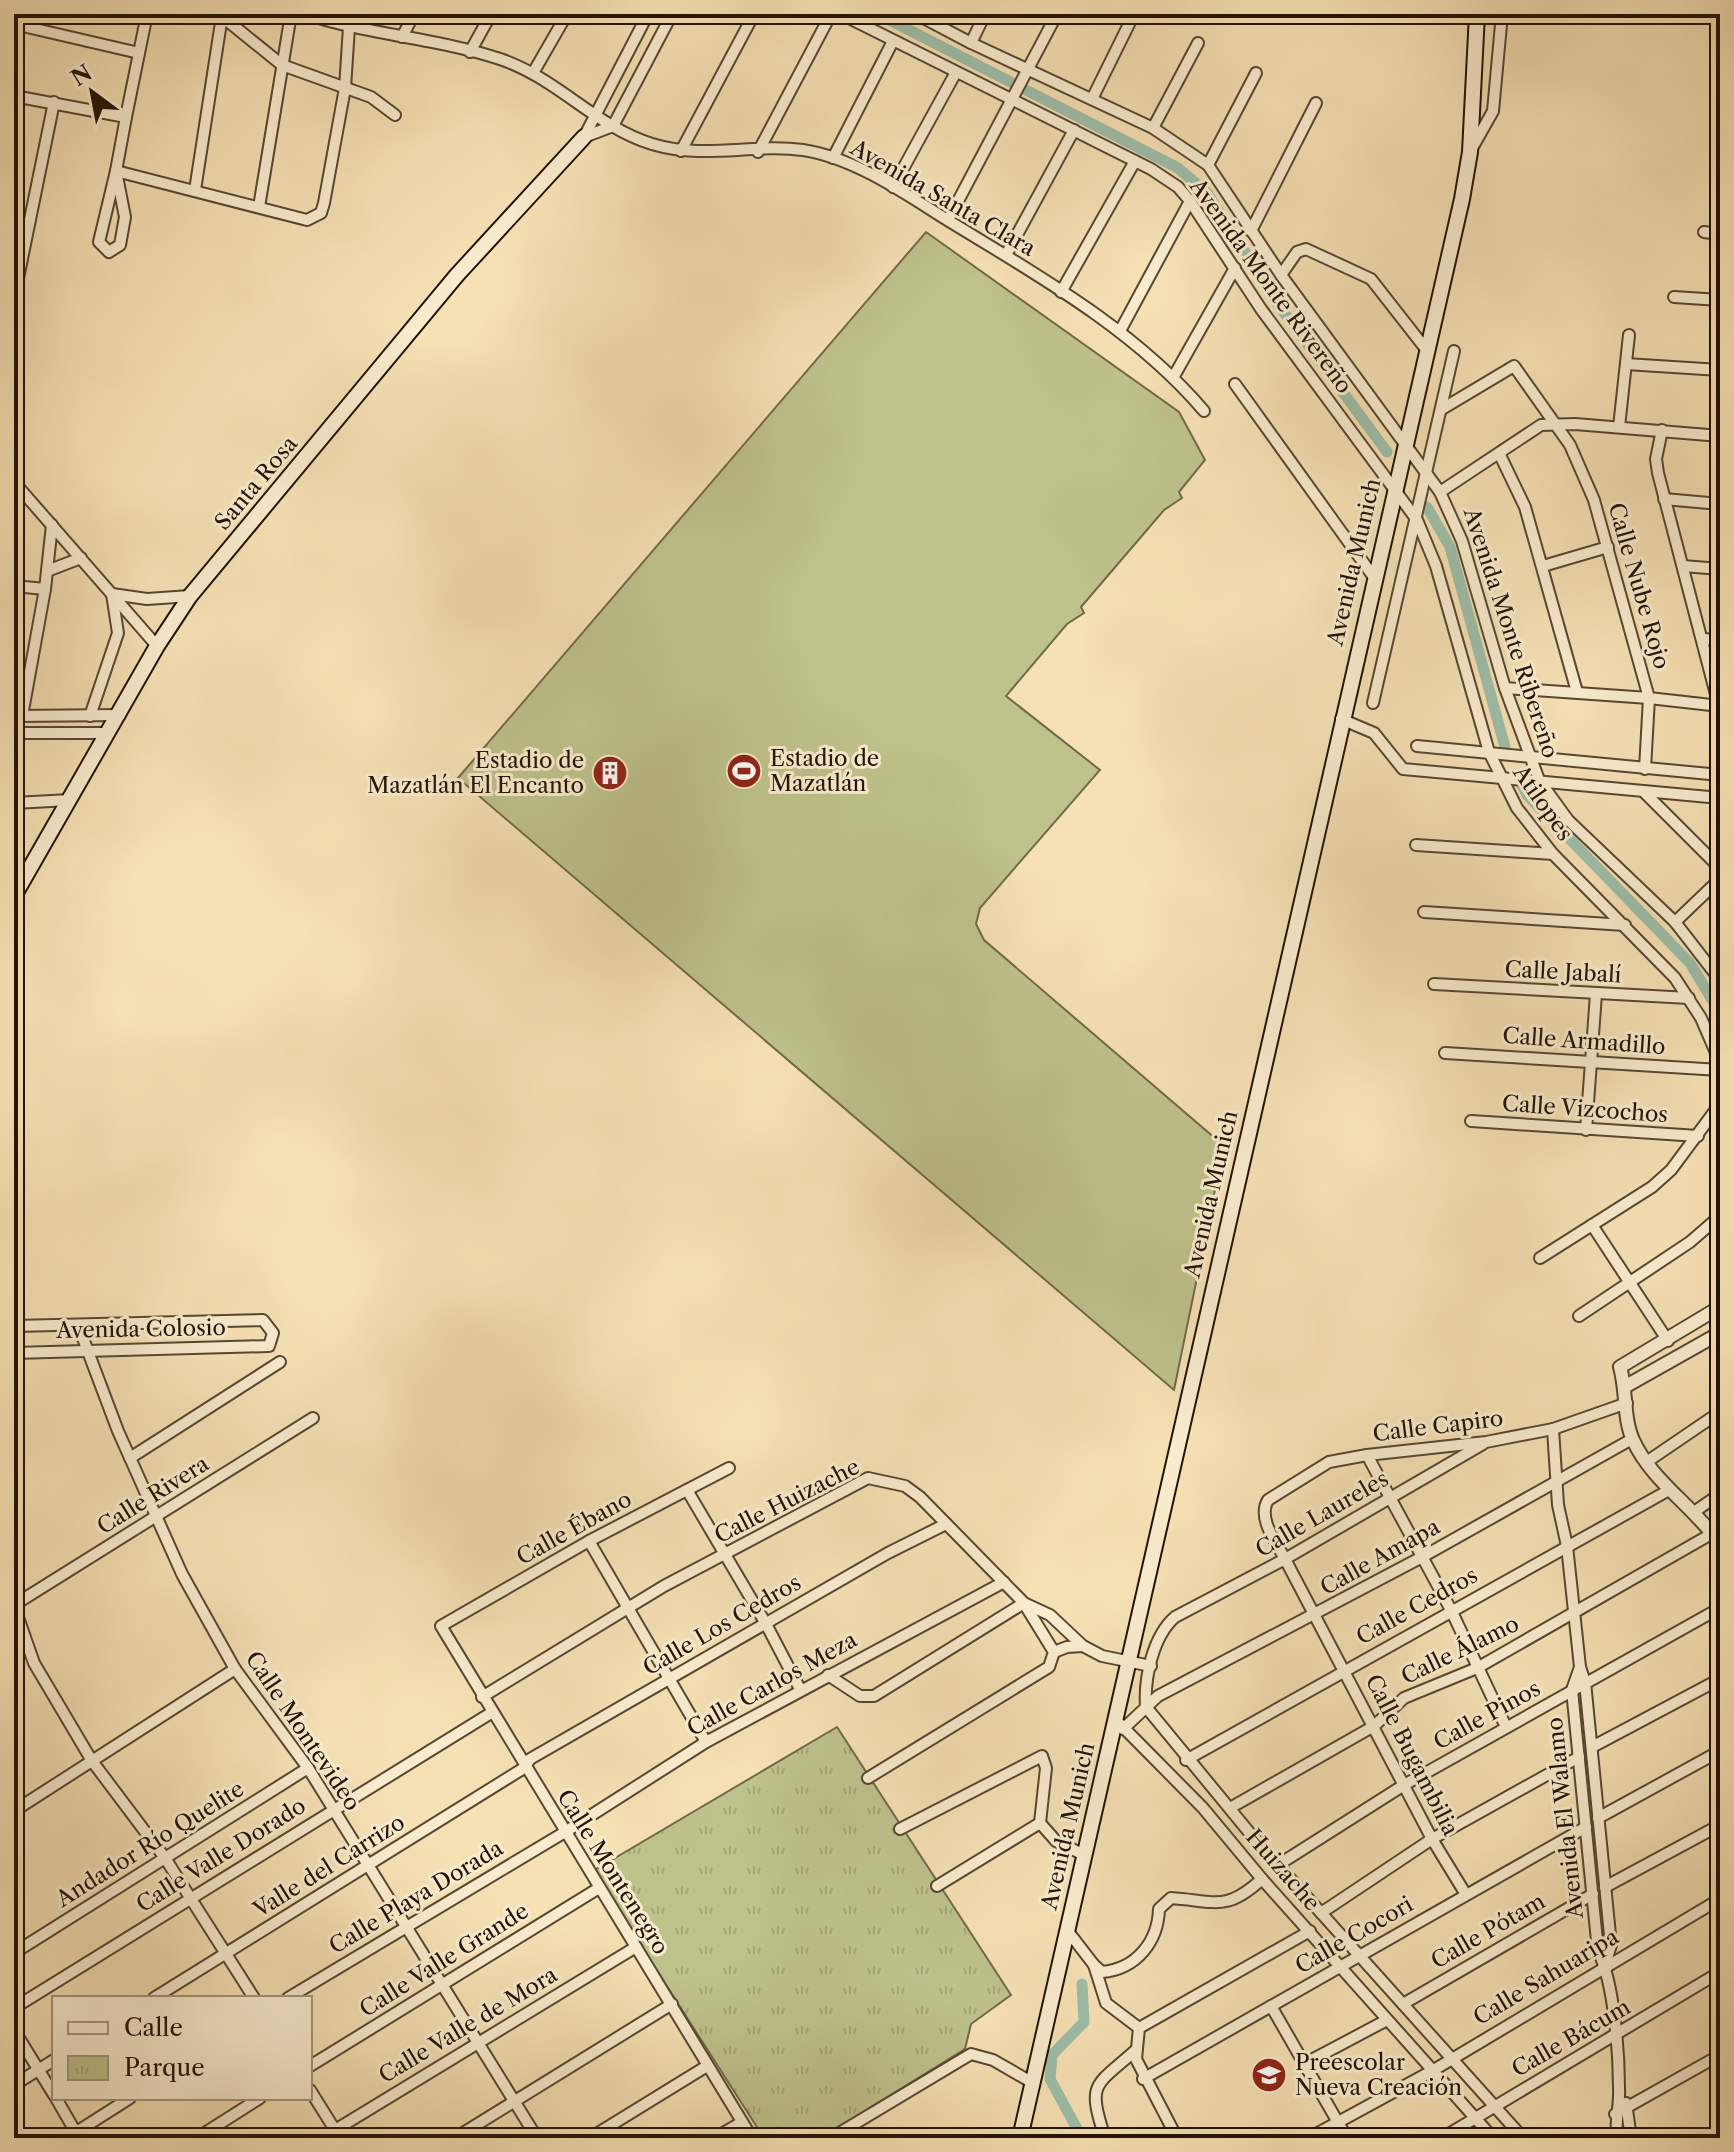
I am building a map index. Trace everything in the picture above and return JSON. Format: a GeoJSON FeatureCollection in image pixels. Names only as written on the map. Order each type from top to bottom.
{"type":"FeatureCollection","features":[{"type":"Feature","properties":{"kind":"main road","name":"Avenida Munich"},"geometry":{"type":"LineString","coordinates":[[1020,2138],[1084,1855],[1119,1722],[1128,1662],[1470,152],[1477,14]]}},
{"type":"Feature","properties":{"kind":"main road","name":"Santa Rosa"},"geometry":{"type":"LineString","coordinates":[[14,896],[121,715],[157,646],[190,596],[457,275],[584,137]]}},
{"type":"Feature","properties":{"kind":"street"},"geometry":{"type":"LineString","coordinates":[[116,171],[125,217],[120,245],[109,252],[99,242],[147,14]]}},
{"type":"Feature","properties":{"kind":"street"},"geometry":{"type":"LineString","coordinates":[[259,207],[291,14]]}},
{"type":"Feature","properties":{"kind":"street","name":"Avenida Santa Clara"},"geometry":{"type":"LineString","coordinates":[[306,14],[334,18],[349,27],[500,59],[533,73],[613,126],[641,140],[681,151],[802,150],[833,158],[893,187],[948,220],[1120,331],[1174,376],[1204,411]]}},
{"type":"Feature","properties":{"kind":"street"},"geometry":{"type":"LineString","coordinates":[[402,37],[414,14]]}},
{"type":"Feature","properties":{"kind":"street"},"geometry":{"type":"LineString","coordinates":[[470,52],[491,14]]}},
{"type":"Feature","properties":{"kind":"street"},"geometry":{"type":"LineString","coordinates":[[533,73],[567,14]]}},
{"type":"Feature","properties":{"kind":"street"},"geometry":{"type":"LineString","coordinates":[[584,137],[648,14]]}},
{"type":"Feature","properties":{"kind":"street"},"geometry":{"type":"LineString","coordinates":[[584,137],[613,126],[672,14]]}},
{"type":"Feature","properties":{"kind":"street"},"geometry":{"type":"LineString","coordinates":[[681,151],[754,14]]}},
{"type":"Feature","properties":{"kind":"street"},"geometry":{"type":"LineString","coordinates":[[758,152],[831,14]]}},
{"type":"Feature","properties":{"kind":"street","name":"Avenida Monte Rivereño"},"geometry":{"type":"LineString","coordinates":[[841,14],[1171,182],[1190,201],[1417,520]]}},
{"type":"Feature","properties":{"kind":"street","name":"Avenida Monte Rivereño"},"geometry":{"type":"LineString","coordinates":[[916,14],[1027,71],[1153,128],[1208,165],[1281,275],[1427,473]]}},
{"type":"Feature","properties":{"kind":"street"},"geometry":{"type":"LineString","coordinates":[[971,43],[985,14]]}},
{"type":"Feature","properties":{"kind":"street"},"geometry":{"type":"LineString","coordinates":[[948,220],[1057,14]]}},
{"type":"Feature","properties":{"kind":"street"},"geometry":{"type":"LineString","coordinates":[[1092,99],[1134,14]]}},
{"type":"Feature","properties":{"kind":"street"},"geometry":{"type":"LineString","coordinates":[[1470,152],[1493,111],[1502,14]]}},
{"type":"Feature","properties":{"kind":"street"},"geometry":{"type":"LineString","coordinates":[[220,15],[282,65],[371,97],[395,115]]}},
{"type":"Feature","properties":{"kind":"street"},"geometry":{"type":"LineString","coordinates":[[195,190],[220,15]]}},
{"type":"Feature","properties":{"kind":"street"},"geometry":{"type":"LineString","coordinates":[[14,24],[139,53]]}},
{"type":"Feature","properties":{"kind":"street"},"geometry":{"type":"LineString","coordinates":[[116,171],[307,220],[321,213],[345,88],[349,27]]}},
{"type":"Feature","properties":{"kind":"street"},"geometry":{"type":"LineString","coordinates":[[833,158],[893,41]]}},
{"type":"Feature","properties":{"kind":"street"},"geometry":{"type":"LineString","coordinates":[[1153,128],[1198,43]]}},
{"type":"Feature","properties":{"kind":"street"},"geometry":{"type":"LineString","coordinates":[[1208,165],[1256,73]]}},
{"type":"Feature","properties":{"kind":"street"},"geometry":{"type":"LineString","coordinates":[[893,187],[955,74]]}},
{"type":"Feature","properties":{"kind":"street"},"geometry":{"type":"LineString","coordinates":[[14,96],[126,117]]}},
{"type":"Feature","properties":{"kind":"street"},"geometry":{"type":"LineString","coordinates":[[14,298],[54,102]]}},
{"type":"Feature","properties":{"kind":"street"},"geometry":{"type":"LineString","coordinates":[[1251,231],[1316,103]]}},
{"type":"Feature","properties":{"kind":"street"},"geometry":{"type":"LineString","coordinates":[[1006,255],[1074,130]]}},
{"type":"Feature","properties":{"kind":"street"},"geometry":{"type":"LineString","coordinates":[[1061,292],[1135,161]]}},
{"type":"Feature","properties":{"kind":"street"},"geometry":{"type":"LineString","coordinates":[[1120,331],[1190,201]]}},
{"type":"Feature","properties":{"kind":"street"},"geometry":{"type":"LineString","coordinates":[[1704,232],[1720,234]]}},
{"type":"Feature","properties":{"kind":"street"},"geometry":{"type":"LineString","coordinates":[[1281,275],[1297,252],[1306,249],[1366,276],[1383,292],[1425,348]]}},
{"type":"Feature","properties":{"kind":"street"},"geometry":{"type":"LineString","coordinates":[[1174,376],[1235,268]]}},
{"type":"Feature","properties":{"kind":"street"},"geometry":{"type":"LineString","coordinates":[[1674,297],[1720,300]]}},
{"type":"Feature","properties":{"kind":"street"},"geometry":{"type":"LineString","coordinates":[[1619,427],[1629,335]]}},
{"type":"Feature","properties":{"kind":"street"},"geometry":{"type":"LineString","coordinates":[[1373,703],[1454,351]]}},
{"type":"Feature","properties":{"kind":"street"},"geometry":{"type":"LineString","coordinates":[[1626,364],[1720,370]]}},
{"type":"Feature","properties":{"kind":"street","name":"Calle Nube Rojo"},"geometry":{"type":"LineString","coordinates":[[1442,409],[1510,365],[1519,368],[1555,423],[1587,480],[1649,698],[1645,769]]}},
{"type":"Feature","properties":{"kind":"street"},"geometry":{"type":"LineString","coordinates":[[1235,384],[1373,576]]}},
{"type":"Feature","properties":{"kind":"street"},"geometry":{"type":"LineString","coordinates":[[1440,492],[1541,425],[1555,423],[1720,436]]}},
{"type":"Feature","properties":{"kind":"street"},"geometry":{"type":"LineString","coordinates":[[1505,688],[1720,706],[1664,499],[1656,459],[1662,430]]}},
{"type":"Feature","properties":{"kind":"street"},"geometry":{"type":"LineString","coordinates":[[1499,453],[1525,507],[1577,692]]}},
{"type":"Feature","properties":{"kind":"street","name":"Avenida Monte Ribereño"},"geometry":{"type":"LineString","coordinates":[[1427,473],[1440,492],[1462,541],[1505,688],[1539,780],[1568,820],[1675,922],[1720,980]]}},
{"type":"Feature","properties":{"kind":"street"},"geometry":{"type":"LineString","coordinates":[[14,482],[157,646]]}},
{"type":"Feature","properties":{"kind":"street"},"geometry":{"type":"LineString","coordinates":[[1664,499],[1720,504]]}},
{"type":"Feature","properties":{"kind":"street","name":"Atilopes"},"geometry":{"type":"LineString","coordinates":[[1417,520],[1436,566],[1498,775],[1517,808],[1553,854],[1675,978],[1689,998],[1720,1062]]}},
{"type":"Feature","properties":{"kind":"street"},"geometry":{"type":"LineString","coordinates":[[52,525],[45,589],[18,716],[121,715]]}},
{"type":"Feature","properties":{"kind":"street"},"geometry":{"type":"LineString","coordinates":[[1543,566],[1608,547]]}},
{"type":"Feature","properties":{"kind":"street"},"geometry":{"type":"LineString","coordinates":[[47,571],[81,558]]}},
{"type":"Feature","properties":{"kind":"street"},"geometry":{"type":"LineString","coordinates":[[1683,566],[1720,569]]}},
{"type":"Feature","properties":{"kind":"street"},"geometry":{"type":"LineString","coordinates":[[14,586],[45,589]]}},
{"type":"Feature","properties":{"kind":"street"},"geometry":{"type":"LineString","coordinates":[[112,594],[147,599],[190,596]]}},
{"type":"Feature","properties":{"kind":"street"},"geometry":{"type":"LineString","coordinates":[[90,716],[118,633],[112,594]]}},
{"type":"Feature","properties":{"kind":"street"},"geometry":{"type":"LineString","coordinates":[[1702,639],[1720,640]]}},
{"type":"Feature","properties":{"kind":"street"},"geometry":{"type":"LineString","coordinates":[[1341,719],[1374,733],[1403,769],[1498,775],[1720,798]]}},
{"type":"Feature","properties":{"kind":"street"},"geometry":{"type":"LineString","coordinates":[[14,733],[109,733]]}},
{"type":"Feature","properties":{"kind":"street"},"geometry":{"type":"LineString","coordinates":[[1417,746],[1720,775]]}},
{"type":"Feature","properties":{"kind":"street"},"geometry":{"type":"LineString","coordinates":[[1643,791],[1720,868]]}},
{"type":"Feature","properties":{"kind":"street"},"geometry":{"type":"LineString","coordinates":[[14,803],[70,800]]}},
{"type":"Feature","properties":{"kind":"street"},"geometry":{"type":"LineString","coordinates":[[1416,845],[1553,854]]}},
{"type":"Feature","properties":{"kind":"street"},"geometry":{"type":"LineString","coordinates":[[1675,922],[1720,879]]}},
{"type":"Feature","properties":{"kind":"street"},"geometry":{"type":"LineString","coordinates":[[1424,912],[1625,925]]}},
{"type":"Feature","properties":{"kind":"street","name":"Calle Jabalí"},"geometry":{"type":"LineString","coordinates":[[1434,984],[1689,998]]}},
{"type":"Feature","properties":{"kind":"street"},"geometry":{"type":"LineString","coordinates":[[1586,1130],[1596,994]]}},
{"type":"Feature","properties":{"kind":"street","name":"Calle Armadillo"},"geometry":{"type":"LineString","coordinates":[[1445,1053],[1720,1070]]}},
{"type":"Feature","properties":{"kind":"street"},"geometry":{"type":"LineString","coordinates":[[1540,1258],[1652,1187],[1698,1136],[1720,1104]]}},
{"type":"Feature","properties":{"kind":"street","name":"Calle Vizcochos"},"geometry":{"type":"LineString","coordinates":[[1471,1121],[1698,1136]]}},
{"type":"Feature","properties":{"kind":"street"},"geometry":{"type":"LineString","coordinates":[[1579,1316],[1701,1234],[1720,1216]]}},
{"type":"Feature","properties":{"kind":"street"},"geometry":{"type":"LineString","coordinates":[[1592,1225],[1668,1341]]}},
{"type":"Feature","properties":{"kind":"street"},"geometry":{"type":"LineString","coordinates":[[1716,1539],[1694,1512],[1669,1490],[1632,1439],[1626,1386],[1620,1367],[1668,1341],[1720,1307]]}},
{"type":"Feature","properties":{"kind":"street","name":"Avenida Colosio"},"geometry":{"type":"LineString","coordinates":[[14,1326],[263,1320],[273,1333],[269,1346],[14,1353]]}},
{"type":"Feature","properties":{"kind":"street","name":"Calle Montevideo"},"geometry":{"type":"LineString","coordinates":[[78,1325],[130,1458],[182,1574],[235,1669],[308,1768],[537,2138]]}},
{"type":"Feature","properties":{"kind":"street"},"geometry":{"type":"LineString","coordinates":[[1626,1386],[1720,1333]]}},
{"type":"Feature","properties":{"kind":"street"},"geometry":{"type":"LineString","coordinates":[[130,1458],[280,1362]]}},
{"type":"Feature","properties":{"kind":"street","name":"Calle Capiro"},"geometry":{"type":"LineString","coordinates":[[1264,1506],[1308,1472],[1329,1462],[1486,1442],[1553,1429],[1627,1403]]}},
{"type":"Feature","properties":{"kind":"street"},"geometry":{"type":"LineString","coordinates":[[1648,1461],[1720,1412]]}},
{"type":"Feature","properties":{"kind":"street","name":"Calle Rivera"},"geometry":{"type":"LineString","coordinates":[[14,1606],[313,1418]]}},
{"type":"Feature","properties":{"kind":"street","name":"Avenida El Walamo"},"geometry":{"type":"LineString","coordinates":[[1553,1429],[1559,1481],[1558,1505],[1567,1546],[1592,1747],[1611,1945],[1605,1965]]}},
{"type":"Feature","properties":{"kind":"street","name":"Calle Amapa"},"geometry":{"type":"LineString","coordinates":[[1119,1722],[1146,1707],[1158,1696],[1424,1556],[1632,1439]]}},
{"type":"Feature","properties":{"kind":"street","name":"Calle Laureles"},"geometry":{"type":"LineString","coordinates":[[1151,1666],[1165,1627],[1175,1617],[1285,1559],[1486,1442]]}},
{"type":"Feature","properties":{"kind":"street"},"geometry":{"type":"LineString","coordinates":[[1367,1455],[1424,1556],[1506,1727]]}},
{"type":"Feature","properties":{"kind":"street","name":"Calle Ébano"},"geometry":{"type":"LineString","coordinates":[[441,1626],[589,1541],[729,1468]]}},
{"type":"Feature","properties":{"kind":"street","name":"Calle Huizache"},"geometry":{"type":"LineString","coordinates":[[482,1697],[627,1609],[868,1478],[905,1486],[1024,1603],[1050,1615],[1083,1646],[1128,1662],[1151,1666]]}},
{"type":"Feature","properties":{"kind":"street"},"geometry":{"type":"LineString","coordinates":[[687,1490],[766,1624],[800,1689]]}},
{"type":"Feature","properties":{"kind":"street","name":"Calle Cedros"},"geometry":{"type":"LineString","coordinates":[[1186,1760],[1669,1490]]}},
{"type":"Feature","properties":{"kind":"street"},"geometry":{"type":"LineString","coordinates":[[1694,1512],[1720,1494]]}},
{"type":"Feature","properties":{"kind":"street","name":"Calle Bugambilia"},"geometry":{"type":"LineString","coordinates":[[1264,1506],[1264,1516],[1285,1559],[1432,1839],[1465,1893]]}},
{"type":"Feature","properties":{"kind":"street","name":"Calle Los Cedros"},"geometry":{"type":"LineString","coordinates":[[524,1768],[530,1759],[669,1678],[888,1553],[946,1524]]}},
{"type":"Feature","properties":{"kind":"street","name":"Calle Álamo"},"geometry":{"type":"LineString","coordinates":[[1230,1808],[1374,1726],[1404,1698],[1477,1668],[1716,1539]]}},
{"type":"Feature","properties":{"kind":"street"},"geometry":{"type":"LineString","coordinates":[[589,1541],[706,1742]]}},
{"type":"Feature","properties":{"kind":"street","name":"Calle Carlos Meza"},"geometry":{"type":"LineString","coordinates":[[565,1832],[706,1742],[1004,1582]]}},
{"type":"Feature","properties":{"kind":"street"},"geometry":{"type":"LineString","coordinates":[[828,1675],[860,1696],[874,1696],[1024,1603],[1054,1656]]}},
{"type":"Feature","properties":{"kind":"street"},"geometry":{"type":"LineString","coordinates":[[14,1606],[34,1663],[92,1761],[165,1858],[253,1996]]}},
{"type":"Feature","properties":{"kind":"street","name":"Calle Pinos"},"geometry":{"type":"LineString","coordinates":[[1278,1865],[1404,1785],[1720,1608]]}},
{"type":"Feature","properties":{"kind":"street","name":"Calle Montenegro"},"geometry":{"type":"LineString","coordinates":[[441,1626],[524,1768],[752,2138]]}},
{"type":"Feature","properties":{"kind":"street"},"geometry":{"type":"LineString","coordinates":[[868,1778],[1049,1667],[1054,1656],[1083,1646]]}},
{"type":"Feature","properties":{"kind":"street"},"geometry":{"type":"LineString","coordinates":[[1146,1707],[1151,1666]]}},
{"type":"Feature","properties":{"kind":"street","name":"Avenida El Walamo"},"geometry":{"type":"LineString","coordinates":[[1580,1667],[1572,1690],[1598,1951],[1605,1965],[1620,2091],[1615,2114],[1617,2138]]}},
{"type":"Feature","properties":{"kind":"street"},"geometry":{"type":"LineString","coordinates":[[14,1811],[235,1669]]}},
{"type":"Feature","properties":{"kind":"street"},"geometry":{"type":"LineString","coordinates":[[1592,1747],[1720,1679]]}},
{"type":"Feature","properties":{"kind":"street","name":"Huizache"},"geometry":{"type":"LineString","coordinates":[[1146,1707],[1186,1760],[1448,2058],[1523,2138]]}},
{"type":"Feature","properties":{"kind":"street","name":"Calle Valle Dorado"},"geometry":{"type":"LineString","coordinates":[[14,2008],[491,1713]]}},
{"type":"Feature","properties":{"kind":"street","name":"Huizache"},"geometry":{"type":"LineString","coordinates":[[1119,1722],[1203,1808],[1262,1879],[1493,2138]]}},
{"type":"Feature","properties":{"kind":"street"},"geometry":{"type":"LineString","coordinates":[[1157,1760],[1175,1745]]}},
{"type":"Feature","properties":{"kind":"street"},"geometry":{"type":"LineString","coordinates":[[1598,1818],[1720,1751]]}},
{"type":"Feature","properties":{"kind":"street"},"geometry":{"type":"LineString","coordinates":[[900,1829],[1039,1756],[1045,1759],[1046,1768],[1040,1823],[1051,1837],[1084,1855]]}},
{"type":"Feature","properties":{"kind":"street"},"geometry":{"type":"LineString","coordinates":[[1321,1913],[1432,1839],[1579,1757]]}},
{"type":"Feature","properties":{"kind":"street","name":"Andador Río Quelite"},"geometry":{"type":"LineString","coordinates":[[14,1953],[308,1768]]}},
{"type":"Feature","properties":{"kind":"street","name":"Valle del Carrizo"},"geometry":{"type":"LineString","coordinates":[[157,1996],[524,1768]]}},
{"type":"Feature","properties":{"kind":"street"},"geometry":{"type":"LineString","coordinates":[[1203,1808],[1219,1797]]}},
{"type":"Feature","properties":{"kind":"street"},"geometry":{"type":"LineString","coordinates":[[937,1886],[1040,1823]]}},
{"type":"Feature","properties":{"kind":"street"},"geometry":{"type":"LineString","coordinates":[[1605,1887],[1720,1825]]}},
{"type":"Feature","properties":{"kind":"street","name":"Calle Cocori"},"geometry":{"type":"LineString","coordinates":[[1143,2079],[1465,1893],[1586,1827]]}},
{"type":"Feature","properties":{"kind":"street","name":"Calle Playa Dorada"},"geometry":{"type":"LineString","coordinates":[[291,1996],[565,1832]]}},
{"type":"Feature","properties":{"kind":"street"},"geometry":{"type":"LineString","coordinates":[[1067,1930],[1094,1965],[1102,1972],[1112,1970],[1150,1946],[1158,1930],[1159,1909],[1171,1898],[1228,1903],[1242,1897],[1262,1879]]}},
{"type":"Feature","properties":{"kind":"street","name":"Calle Valle Grande"},"geometry":{"type":"LineString","coordinates":[[312,2065],[599,1888]]}},
{"type":"Feature","properties":{"kind":"street","name":"Calle Pótam"},"geometry":{"type":"LineString","coordinates":[[1403,2004],[1593,1894]]}},
{"type":"Feature","properties":{"kind":"street","name":"Calle Sahuaripa"},"geometry":{"type":"LineString","coordinates":[[1309,2138],[1432,2071],[1448,2058],[1720,1899]]}},
{"type":"Feature","properties":{"kind":"street"},"geometry":{"type":"LineString","coordinates":[[1139,2028],[1310,1931]]}},
{"type":"Feature","properties":{"kind":"street","name":"Calle Valle de Mora"},"geometry":{"type":"LineString","coordinates":[[322,2138],[338,2134],[478,2043],[636,1947]]}},
{"type":"Feature","properties":{"kind":"street"},"geometry":{"type":"LineString","coordinates":[[1094,1965],[1106,2003],[1139,2028]]}},
{"type":"Feature","properties":{"kind":"street","name":"Calle Bácum"},"geometry":{"type":"LineString","coordinates":[[1442,2138],[1720,1972]]}},
{"type":"Feature","properties":{"kind":"street"},"geometry":{"type":"LineString","coordinates":[[455,2138],[672,2004]]}},
{"type":"Feature","properties":{"kind":"street"},"geometry":{"type":"LineString","coordinates":[[1271,2006],[1347,2138]]}},
{"type":"Feature","properties":{"kind":"street"},"geometry":{"type":"LineString","coordinates":[[1304,2064],[1387,2020]]}},
{"type":"Feature","properties":{"kind":"street"},"geometry":{"type":"LineString","coordinates":[[1139,2028],[1136,2050],[1143,2079],[1177,2138]]}},
{"type":"Feature","properties":{"kind":"street"},"geometry":{"type":"LineString","coordinates":[[14,2030],[52,2091]]}},
{"type":"Feature","properties":{"kind":"street"},"geometry":{"type":"LineString","coordinates":[[1105,2138],[1094,2105],[1098,2083],[1136,2050]]}},
{"type":"Feature","properties":{"kind":"street"},"geometry":{"type":"LineString","coordinates":[[831,2138],[971,2054],[993,2060],[1033,2083]]}},
{"type":"Feature","properties":{"kind":"street"},"geometry":{"type":"LineString","coordinates":[[1615,2114],[1720,2055]]}},
{"type":"Feature","properties":{"kind":"street"},"geometry":{"type":"LineString","coordinates":[[14,2085],[52,2061]]}},
{"type":"Feature","properties":{"kind":"street"},"geometry":{"type":"LineString","coordinates":[[590,2138],[707,2066]]}},
{"type":"Feature","properties":{"kind":"street","name":"Avenida El Walamo"},"geometry":{"type":"LineString","coordinates":[[1620,2091],[1628,2106],[1631,2138]]}},
{"type":"Feature","properties":{"kind":"street"},"geometry":{"type":"LineString","coordinates":[[312,2093],[338,2134]]}},
{"type":"Feature","properties":{"kind":"street"},"geometry":{"type":"LineString","coordinates":[[57,2100],[74,2136],[127,2100]]}},
{"type":"Feature","properties":{"kind":"street"},"geometry":{"type":"LineString","coordinates":[[197,2138],[257,2100]]}},
{"type":"Feature","properties":{"kind":"street"},"geometry":{"type":"LineString","coordinates":[[715,2138],[742,2122]]}},
{"type":"Feature","properties":{"kind":"green space"},"geometry":{"type":"Polygon","coordinates":[[[926,232],[1179,412],[1205,460],[1179,492],[1182,498],[1164,510],[1081,607],[1084,613],[1067,624],[1006,696],[1100,770],[980,908],[976,924],[984,940],[1224,1146],[1174,1390],[458,778],[926,232]]]}},
{"type":"Feature","properties":{"kind":"green space"},"geometry":{"type":"Polygon","coordinates":[[[837,1727],[1011,1995],[971,2024],[965,2049],[821,2138],[764,2138],[593,1871],[837,1727]]]}},
{"type":"Feature","properties":{"kind":"waterway"},"geometry":{"type":"LineString","coordinates":[[878,14],[1178,168],[1207,193],[1280,307],[1387,452]]}},
{"type":"Feature","properties":{"kind":"waterway"},"geometry":{"type":"LineString","coordinates":[[1427,507],[1450,547],[1505,747]]}},
{"type":"Feature","properties":{"kind":"waterway"},"geometry":{"type":"LineString","coordinates":[[1521,783],[1527,795],[1690,963],[1720,1013]]}},
{"type":"Feature","properties":{"kind":"waterway"},"geometry":{"type":"LineString","coordinates":[[1082,1984],[1084,2022],[1052,2055],[1050,2079],[1082,2138]]}},
{"type":"Feature","properties":{"kind":"place","name":"Estadio de Mazatlán"},"geometry":{"type":"Point","coordinates":[744,771]}},
{"type":"Feature","properties":{"kind":"place","name":"Estadio de Mazatlán El Encanto"},"geometry":{"type":"Point","coordinates":[610,773]}},
{"type":"Feature","properties":{"kind":"place","name":"Preescolar Nueva Creación"},"geometry":{"type":"Point","coordinates":[1269,2075]}}]}
